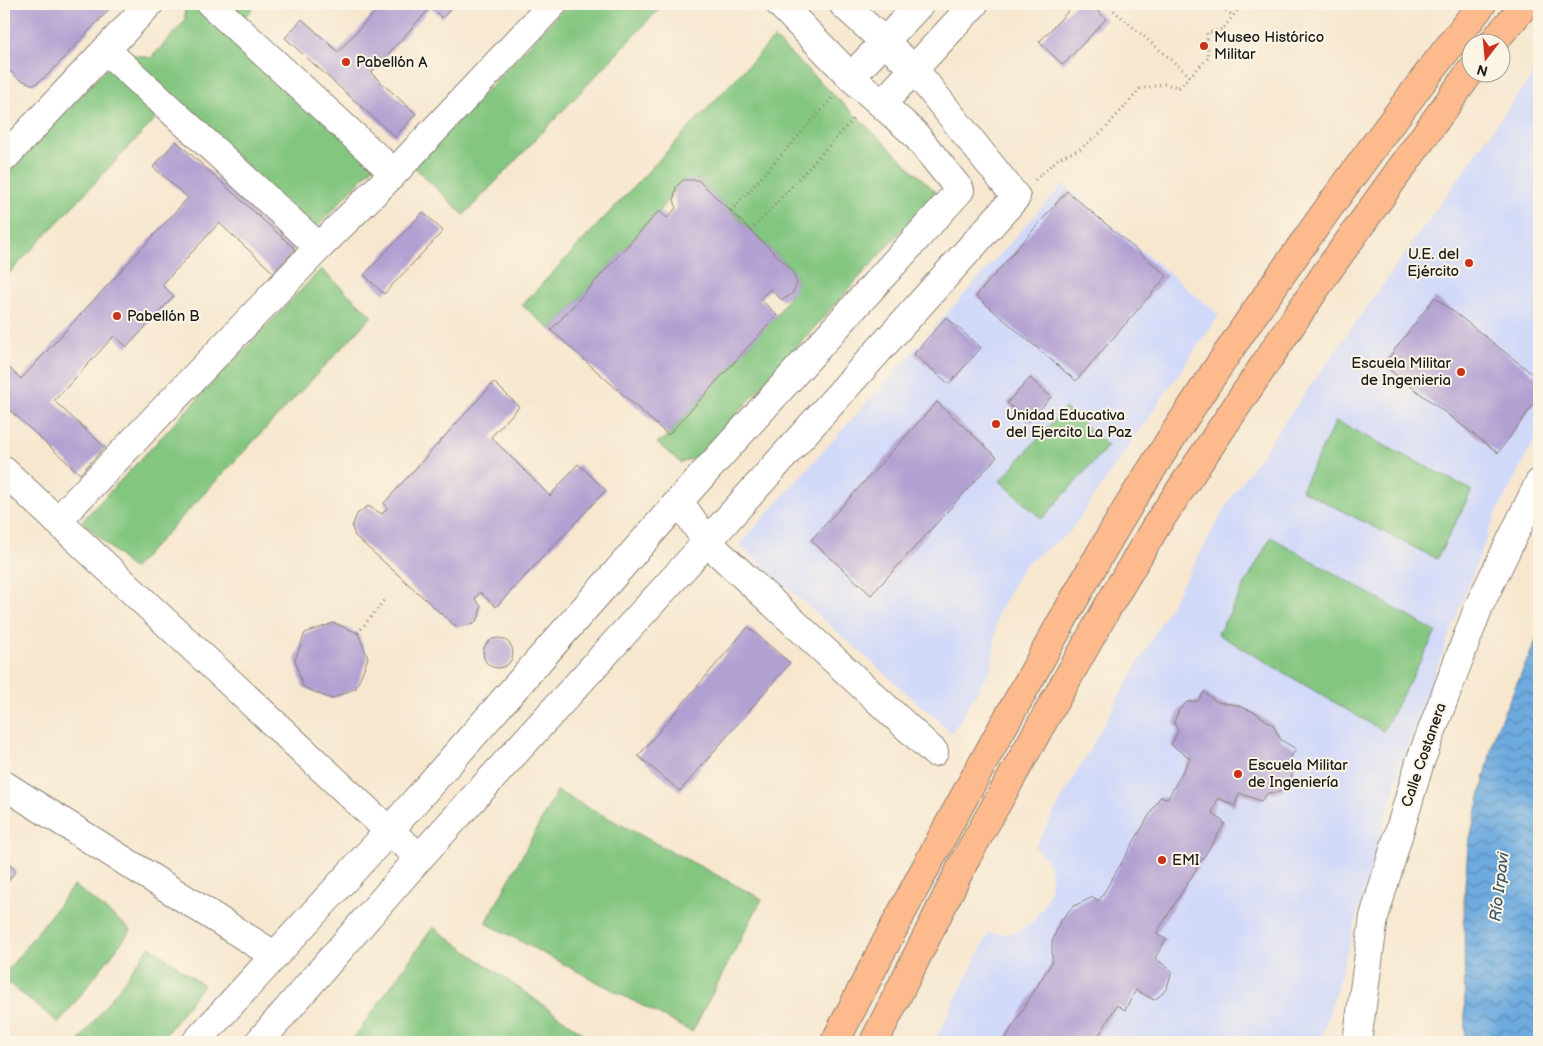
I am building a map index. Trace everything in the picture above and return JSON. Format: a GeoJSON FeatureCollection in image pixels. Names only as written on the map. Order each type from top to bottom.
{"type":"FeatureCollection","features":[{"type":"Feature","properties":{"kind":"main road"},"geometry":{"type":"LineString","coordinates":[[835,1042],[951,819],[1126,510],[1189,410],[1344,186],[1482,4]]}},
{"type":"Feature","properties":{"kind":"main road"},"geometry":{"type":"LineString","coordinates":[[1502,32],[1526,4]]}},
{"type":"Feature","properties":{"kind":"main road"},"geometry":{"type":"LineString","coordinates":[[874,1042],[966,858],[1092,633],[1156,526],[1218,430],[1276,346],[1463,82]]}},
{"type":"Feature","properties":{"kind":"main road"},"geometry":{"type":"LineString","coordinates":[[1247,326],[1276,346]]}},
{"type":"Feature","properties":{"kind":"main road"},"geometry":{"type":"LineString","coordinates":[[1189,410],[1218,430]]}},
{"type":"Feature","properties":{"kind":"main road"},"geometry":{"type":"LineString","coordinates":[[1064,617],[1092,633]]}},
{"type":"Feature","properties":{"kind":"street"},"geometry":{"type":"LineString","coordinates":[[4,158],[148,4]]}},
{"type":"Feature","properties":{"kind":"street"},"geometry":{"type":"LineString","coordinates":[[211,4],[394,173]]}},
{"type":"Feature","properties":{"kind":"street"},"geometry":{"type":"LineString","coordinates":[[57,522],[319,248],[394,173],[553,4]]}},
{"type":"Feature","properties":{"kind":"street"},"geometry":{"type":"LineString","coordinates":[[196,1042],[389,832],[679,501],[960,190],[914,133],[851,77],[780,4]]}},
{"type":"Feature","properties":{"kind":"street"},"geometry":{"type":"LineString","coordinates":[[259,1042],[420,856],[707,542],[1016,197],[914,69],[843,4]]}},
{"type":"Feature","properties":{"kind":"street"},"geometry":{"type":"LineString","coordinates":[[851,77],[920,4]]}},
{"type":"Feature","properties":{"kind":"street"},"geometry":{"type":"LineString","coordinates":[[878,100],[914,69],[974,4]]}},
{"type":"Feature","properties":{"kind":"street"},"geometry":{"type":"LineString","coordinates":[[106,50],[319,248]]}},
{"type":"Feature","properties":{"kind":"street"},"geometry":{"type":"LineString","coordinates":[[4,471],[389,832],[420,856]]}},
{"type":"Feature","properties":{"kind":"street","name":"Calle Costanera"},"geometry":{"type":"LineString","coordinates":[[1357,1042],[1374,917],[1420,762],[1478,606],[1539,483]]}},
{"type":"Feature","properties":{"kind":"street"},"geometry":{"type":"LineString","coordinates":[[679,501],[707,542],[934,752]]}},
{"type":"Feature","properties":{"kind":"street"},"geometry":{"type":"LineString","coordinates":[[4,785],[274,955]]}},
{"type":"Feature","properties":{"kind":"path"},"geometry":{"type":"LineString","coordinates":[[1106,4],[1190,76]]}},
{"type":"Feature","properties":{"kind":"path"},"geometry":{"type":"LineString","coordinates":[[1218,4],[1233,16]]}},
{"type":"Feature","properties":{"kind":"path"},"geometry":{"type":"LineString","coordinates":[[1016,197],[1059,158],[1080,149],[1104,130],[1140,89],[1164,84],[1179,87],[1208,58],[1207,33],[1223,29],[1242,4]]}},
{"type":"Feature","properties":{"kind":"path"},"geometry":{"type":"LineString","coordinates":[[731,211],[851,77]]}},
{"type":"Feature","properties":{"kind":"path"},"geometry":{"type":"LineString","coordinates":[[751,231],[878,100]]}},
{"type":"Feature","properties":{"kind":"path"},"geometry":{"type":"LineString","coordinates":[[358,633],[384,599]]}},
{"type":"Feature","properties":{"kind":"shaded area","name":"Escuela Militar de Ingeniería"},"geometry":{"type":"Polygon","coordinates":[[[1539,68],[1539,432],[1495,516],[1405,752],[1321,1042],[934,1042],[989,933],[1004,934],[1019,931],[1033,921],[1043,907],[1050,891],[1051,873],[1046,859],[1035,847],[1232,496],[1519,93],[1539,68]]]}},
{"type":"Feature","properties":{"kind":"shaded area","name":"Unidad Educativa del Ejercito La Paz"},"geometry":{"type":"Polygon","coordinates":[[[1063,184],[1219,315],[1069,533],[1024,565],[997,615],[992,667],[952,733],[739,545],[1063,184]]]}},
{"type":"Feature","properties":{"kind":"green space"},"geometry":{"type":"Polygon","coordinates":[[[184,4],[199,4],[374,166],[315,229],[125,53],[151,58],[185,21],[184,4]]]}},
{"type":"Feature","properties":{"kind":"green space"},"geometry":{"type":"Polygon","coordinates":[[[230,4],[258,4],[245,17],[230,4]]]}},
{"type":"Feature","properties":{"kind":"green space"},"geometry":{"type":"Polygon","coordinates":[[[568,4],[664,4],[464,215],[414,167],[568,4]]]}},
{"type":"Feature","properties":{"kind":"green space"},"geometry":{"type":"Polygon","coordinates":[[[774,38],[936,192],[699,456],[681,463],[657,443],[668,435],[777,315],[797,284],[793,271],[699,180],[683,180],[659,211],[551,330],[522,305],[774,38]]]}},
{"type":"Feature","properties":{"kind":"green space"},"geometry":{"type":"Polygon","coordinates":[[[107,68],[158,116],[4,279],[4,178],[107,68]]]}},
{"type":"Feature","properties":{"kind":"green space"},"geometry":{"type":"Polygon","coordinates":[[[321,269],[372,316],[133,569],[82,521],[321,269]]]}},
{"type":"Feature","properties":{"kind":"green space"},"geometry":{"type":"Polygon","coordinates":[[[1065,408],[1108,446],[1042,519],[1000,481],[1065,408]]]}},
{"type":"Feature","properties":{"kind":"green space"},"geometry":{"type":"Polygon","coordinates":[[[1336,421],[1472,490],[1437,559],[1301,490],[1336,421]]]}},
{"type":"Feature","properties":{"kind":"green space"},"geometry":{"type":"Polygon","coordinates":[[[1271,537],[1436,632],[1383,731],[1218,634],[1271,537]]]}},
{"type":"Feature","properties":{"kind":"green space"},"geometry":{"type":"Polygon","coordinates":[[[557,791],[762,899],[692,1032],[486,923],[557,791]]]}},
{"type":"Feature","properties":{"kind":"green space"},"geometry":{"type":"Polygon","coordinates":[[[74,885],[131,930],[59,1023],[4,980],[4,975],[74,885]]]}},
{"type":"Feature","properties":{"kind":"green space"},"geometry":{"type":"Polygon","coordinates":[[[433,927],[595,1042],[351,1042],[433,927]]]}},
{"type":"Feature","properties":{"kind":"green space"},"geometry":{"type":"Polygon","coordinates":[[[150,946],[203,985],[160,1042],[79,1041],[150,946]]]}},
{"type":"Feature","properties":{"kind":"water","name":"Río Irpavi"},"geometry":{"type":"Polygon","coordinates":[[[1539,634],[1539,861],[1534,972],[1537,1042],[1465,1042],[1464,900],[1468,847],[1496,730],[1539,634]]]}},
{"type":"Feature","properties":{"kind":"building"},"geometry":{"type":"Polygon","coordinates":[[[4,4],[114,4],[48,75],[34,85],[19,79],[4,66],[4,4]]]}},
{"type":"Feature","properties":{"kind":"building","name":"Pabellón A"},"geometry":{"type":"Polygon","coordinates":[[[382,4],[455,4],[442,18],[431,7],[371,73],[416,114],[395,137],[285,38],[302,19],[338,52],[382,4]]]}},
{"type":"Feature","properties":{"kind":"building"},"geometry":{"type":"Polygon","coordinates":[[[1075,4],[1090,4],[1106,19],[1063,65],[1039,42],[1075,4]]]}},
{"type":"Feature","properties":{"kind":"building","name":"Pabellón B"},"geometry":{"type":"Polygon","coordinates":[[[176,141],[295,249],[274,273],[219,223],[162,285],[174,296],[127,347],[114,336],[54,401],[105,447],[80,474],[4,405],[4,363],[21,379],[188,198],[153,167],[176,141]]]}},
{"type":"Feature","properties":{"kind":"building"},"geometry":{"type":"Polygon","coordinates":[[[683,180],[698,180],[793,271],[797,284],[792,294],[782,300],[770,289],[760,299],[777,315],[668,435],[551,330],[659,211],[667,218],[676,208],[674,198],[676,187],[683,180]]]}},
{"type":"Feature","properties":{"kind":"building"},"geometry":{"type":"Polygon","coordinates":[[[1067,191],[1167,276],[1076,381],[976,296],[1067,191]]]}},
{"type":"Feature","properties":{"kind":"building"},"geometry":{"type":"Polygon","coordinates":[[[423,212],[443,231],[384,294],[364,275],[423,212]]]}},
{"type":"Feature","properties":{"kind":"building","name":"Escuela Militar de Ingenieria"},"geometry":{"type":"Polygon","coordinates":[[[1435,297],[1539,379],[1539,397],[1498,453],[1383,365],[1435,297]]]}},
{"type":"Feature","properties":{"kind":"building"},"geometry":{"type":"Polygon","coordinates":[[[946,317],[981,348],[949,384],[914,354],[946,317]]]}},
{"type":"Feature","properties":{"kind":"building"},"geometry":{"type":"Polygon","coordinates":[[[1030,378],[1051,397],[1028,422],[1007,403],[1030,378]]]}},
{"type":"Feature","properties":{"kind":"building"},"geometry":{"type":"Polygon","coordinates":[[[494,382],[519,407],[491,437],[550,496],[578,464],[606,490],[496,607],[480,592],[475,599],[481,606],[479,617],[474,624],[456,627],[355,536],[352,527],[357,514],[368,506],[382,514],[387,508],[384,503],[494,382]]]}},
{"type":"Feature","properties":{"kind":"building"},"geometry":{"type":"Polygon","coordinates":[[[937,402],[997,457],[871,595],[811,540],[937,402]]]}},
{"type":"Feature","properties":{"kind":"building"},"geometry":{"type":"Polygon","coordinates":[[[334,623],[358,633],[368,658],[356,688],[331,699],[303,687],[295,660],[305,633],[334,623]]]}},
{"type":"Feature","properties":{"kind":"building"},"geometry":{"type":"Polygon","coordinates":[[[748,627],[790,663],[680,791],[638,756],[748,627]]]}},
{"type":"Feature","properties":{"kind":"building"},"geometry":{"type":"Polygon","coordinates":[[[498,638],[504,639],[512,647],[512,659],[504,667],[498,668],[492,667],[484,659],[483,653],[484,647],[492,639],[498,638]]]}},
{"type":"Feature","properties":{"kind":"building","name":"EMI"},"geometry":{"type":"Polygon","coordinates":[[[1204,692],[1217,702],[1237,705],[1256,713],[1273,725],[1281,740],[1296,749],[1291,757],[1294,770],[1289,784],[1279,792],[1268,793],[1261,801],[1239,793],[1235,806],[1218,798],[1212,813],[1225,823],[1156,934],[1166,939],[1155,958],[1172,971],[1167,988],[1162,994],[1154,1000],[1136,990],[1125,1010],[1117,1005],[1095,1042],[1003,1042],[1052,962],[1052,942],[1060,921],[1072,907],[1093,897],[1099,901],[1160,797],[1168,798],[1190,758],[1171,745],[1178,731],[1174,722],[1179,710],[1187,702],[1198,701],[1204,692]]]}},
{"type":"Feature","properties":{"kind":"building"},"geometry":{"type":"Polygon","coordinates":[[[4,861],[16,870],[4,888],[4,861]]]}},
{"type":"Feature","properties":{"kind":"place","name":"Museo Histórico Militar"},"geometry":{"type":"Point","coordinates":[1204,46]}},
{"type":"Feature","properties":{"kind":"place","name":"Pabellón A"},"geometry":{"type":"Point","coordinates":[346,62]}},
{"type":"Feature","properties":{"kind":"place","name":"U.E. del Ejército"},"geometry":{"type":"Point","coordinates":[1469,263]}},
{"type":"Feature","properties":{"kind":"place","name":"Pabellón B"},"geometry":{"type":"Point","coordinates":[117,316]}},
{"type":"Feature","properties":{"kind":"place","name":"Escuela Militar de Ingenieria"},"geometry":{"type":"Point","coordinates":[1461,372]}},
{"type":"Feature","properties":{"kind":"place","name":"Unidad Educativa del Ejercito La Paz"},"geometry":{"type":"Point","coordinates":[996,424]}},
{"type":"Feature","properties":{"kind":"place","name":"Escuela Militar de Ingeniería"},"geometry":{"type":"Point","coordinates":[1238,774]}},
{"type":"Feature","properties":{"kind":"place","name":"EMI"},"geometry":{"type":"Point","coordinates":[1162,860]}}]}
